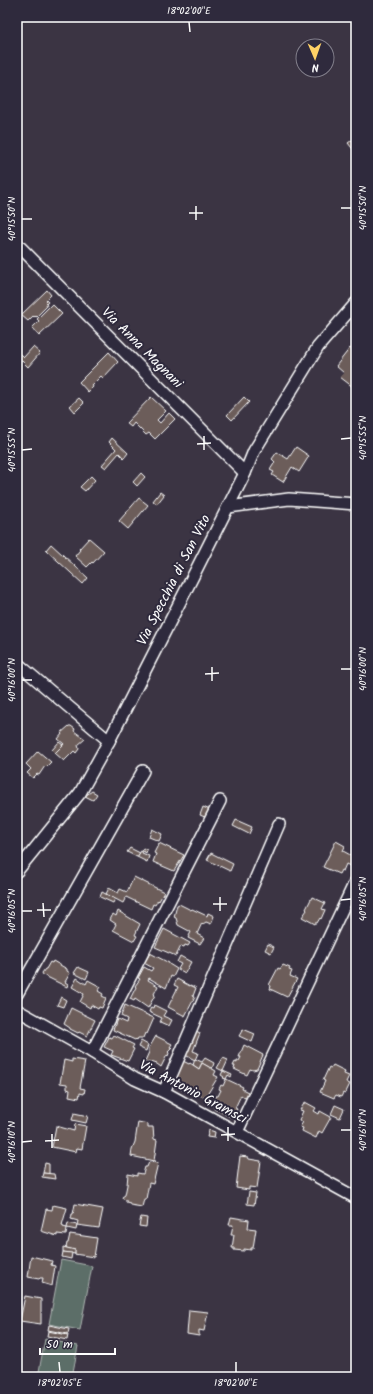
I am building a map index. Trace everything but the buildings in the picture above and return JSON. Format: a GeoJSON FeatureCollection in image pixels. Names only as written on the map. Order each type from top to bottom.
{"type":"FeatureCollection","features":[{"type":"Feature","properties":{"kind":"street","name":"Via Anna Magnani"},"geometry":{"type":"LineString","coordinates":[[17,244],[245,473]]}},
{"type":"Feature","properties":{"kind":"street","name":"Via Specchia di San Vito"},"geometry":{"type":"LineString","coordinates":[[17,871],[80,794],[109,741],[228,507],[254,451],[318,348],[356,303]]}},
{"type":"Feature","properties":{"kind":"street"},"geometry":{"type":"LineString","coordinates":[[228,507],[289,499],[356,504]]}},
{"type":"Feature","properties":{"kind":"street"},"geometry":{"type":"LineString","coordinates":[[17,663],[109,741]]}},
{"type":"Feature","properties":{"kind":"street"},"geometry":{"type":"LineString","coordinates":[[17,994],[142,771]]}},
{"type":"Feature","properties":{"kind":"street"},"geometry":{"type":"LineString","coordinates":[[92,1052],[220,801]]}},
{"type":"Feature","properties":{"kind":"street"},"geometry":{"type":"LineString","coordinates":[[164,1092],[279,824]]}},
{"type":"Feature","properties":{"kind":"street"},"geometry":{"type":"LineString","coordinates":[[237,1132],[356,880]]}},
{"type":"Feature","properties":{"kind":"street","name":"Via Antonio Gramsci"},"geometry":{"type":"LineString","coordinates":[[17,1010],[92,1052],[136,1079],[164,1092],[356,1198]]}},
{"type":"Feature","properties":{"kind":"green space"},"geometry":{"type":"Polygon","coordinates":[[[61,1260],[92,1266],[80,1330],[49,1324],[61,1260]]]}},
{"type":"Feature","properties":{"kind":"green space"},"geometry":{"type":"Polygon","coordinates":[[[45,1339],[78,1346],[72,1377],[38,1377],[45,1339]]]}}]}
